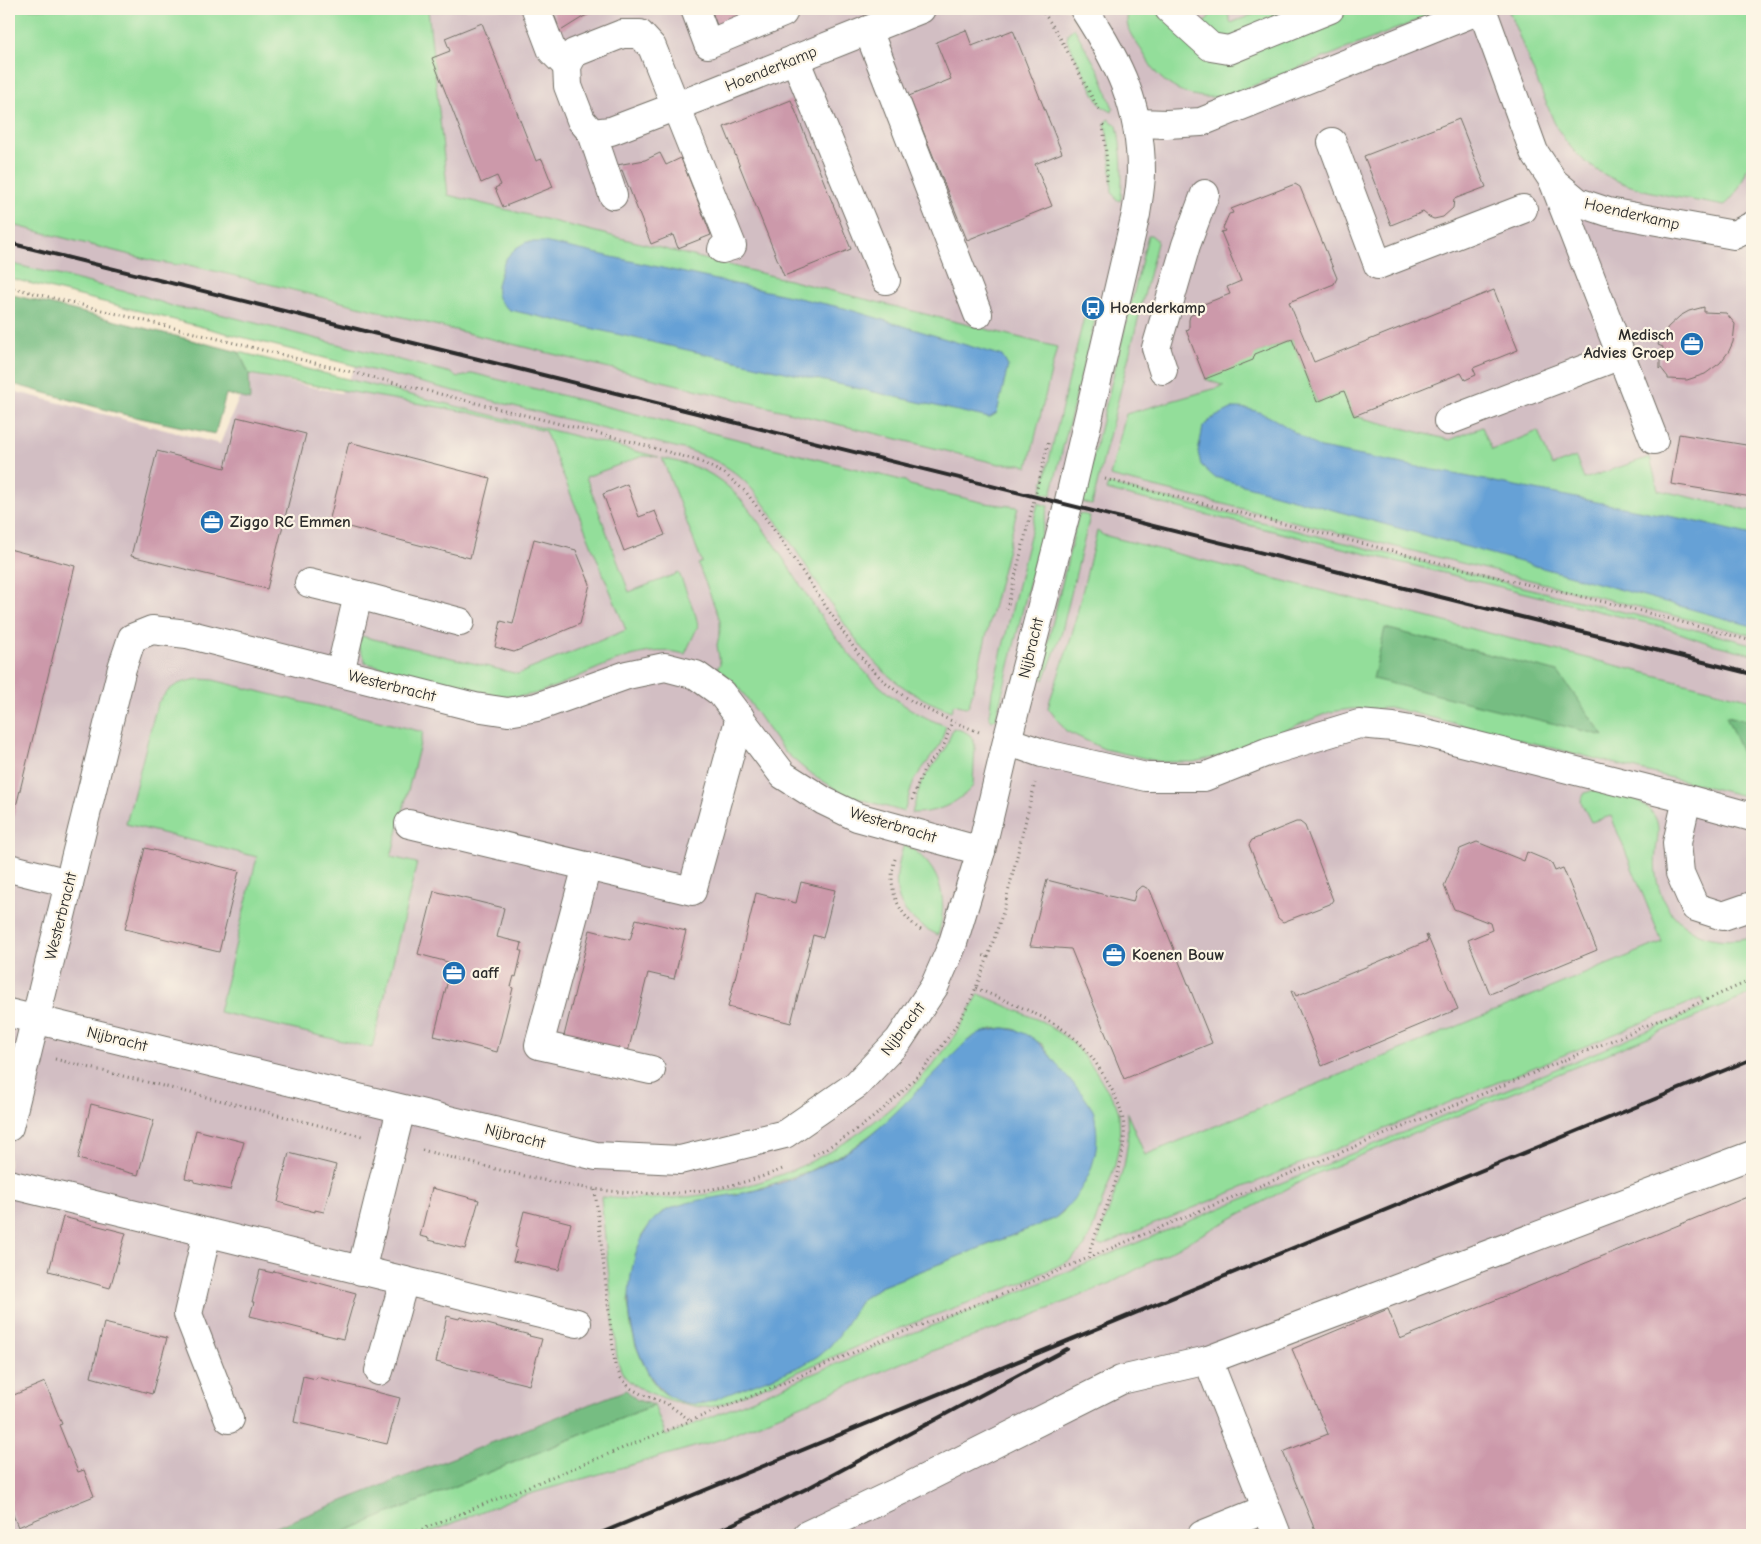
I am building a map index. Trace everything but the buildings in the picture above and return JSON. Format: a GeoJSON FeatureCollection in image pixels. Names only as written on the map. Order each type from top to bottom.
{"type":"FeatureCollection","features":[{"type":"Feature","properties":{"kind":"street"},"geometry":{"type":"LineString","coordinates":[[536,9],[552,51],[567,66]]}},
{"type":"Feature","properties":{"kind":"street"},"geometry":{"type":"LineString","coordinates":[[695,9],[708,44],[784,13],[782,9]]}},
{"type":"Feature","properties":{"kind":"street","name":"Hoenderkamp"},"geometry":{"type":"LineString","coordinates":[[592,133],[611,131],[795,59],[881,20],[921,9]]}},
{"type":"Feature","properties":{"kind":"street"},"geometry":{"type":"LineString","coordinates":[[1169,9],[1211,47],[1229,50],[1330,9]]}},
{"type":"Feature","properties":{"kind":"street","name":"Hoenderkamp"},"geometry":{"type":"LineString","coordinates":[[1138,123],[1201,122],[1482,9],[1534,152],[1554,182],[1578,202],[1608,212],[1734,235],[1752,226]]}},
{"type":"Feature","properties":{"kind":"street"},"geometry":{"type":"LineString","coordinates":[[1088,10],[1111,52],[1129,94],[1138,123]]}},
{"type":"Feature","properties":{"kind":"street"},"geometry":{"type":"LineString","coordinates":[[881,20],[978,314]]}},
{"type":"Feature","properties":{"kind":"street"},"geometry":{"type":"LineString","coordinates":[[613,195],[592,133],[581,120],[568,86],[567,66],[574,54],[622,34],[640,34],[652,47],[732,246],[722,249]]}},
{"type":"Feature","properties":{"kind":"street"},"geometry":{"type":"LineString","coordinates":[[795,59],[886,280]]}},
{"type":"Feature","properties":{"kind":"street","name":"Nijbracht"},"geometry":{"type":"LineString","coordinates":[[9,1013],[596,1156],[680,1160],[785,1134],[856,1085],[898,1040],[934,987],[952,946],[981,851],[1007,741],[1068,505],[1136,214],[1141,173],[1138,123]]}},
{"type":"Feature","properties":{"kind":"street"},"geometry":{"type":"LineString","coordinates":[[1332,142],[1378,265],[1523,208]]}},
{"type":"Feature","properties":{"kind":"street"},"geometry":{"type":"LineString","coordinates":[[1554,182],[1654,440]]}},
{"type":"Feature","properties":{"kind":"street"},"geometry":{"type":"LineString","coordinates":[[1163,370],[1156,348],[1186,245],[1205,194]]}},
{"type":"Feature","properties":{"kind":"street"},"geometry":{"type":"LineString","coordinates":[[1448,421],[1621,355]]}},
{"type":"Feature","properties":{"kind":"street"},"geometry":{"type":"LineString","coordinates":[[309,583],[460,622]]}},
{"type":"Feature","properties":{"kind":"street"},"geometry":{"type":"LineString","coordinates":[[340,673],[358,595]]}},
{"type":"Feature","properties":{"kind":"street","name":"Westerbracht"},"geometry":{"type":"LineString","coordinates":[[9,1127],[122,668],[132,638],[152,630],[187,634],[475,707],[508,712],[537,707],[627,675],[665,668],[696,675],[721,693],[783,775],[824,801],[857,817],[981,851]]}},
{"type":"Feature","properties":{"kind":"street"},"geometry":{"type":"LineString","coordinates":[[409,824],[692,891],[740,717]]}},
{"type":"Feature","properties":{"kind":"street"},"geometry":{"type":"LineString","coordinates":[[1007,741],[1042,753],[1146,777],[1204,777],[1267,752],[1359,724],[1393,726],[1752,817]]}},
{"type":"Feature","properties":{"kind":"street"},"geometry":{"type":"LineString","coordinates":[[1687,799],[1677,843],[1680,873],[1695,907],[1723,916],[1752,906]]}},
{"type":"Feature","properties":{"kind":"street"},"geometry":{"type":"LineString","coordinates":[[587,866],[539,1045],[650,1070]]}},
{"type":"Feature","properties":{"kind":"street"},"geometry":{"type":"LineString","coordinates":[[9,868],[70,883]]}},
{"type":"Feature","properties":{"kind":"street"},"geometry":{"type":"LineString","coordinates":[[361,1271],[401,1108]]}},
{"type":"Feature","properties":{"kind":"street"},"geometry":{"type":"LineString","coordinates":[[807,1535],[910,1486],[1121,1380],[1208,1360],[1752,1155]]}},
{"type":"Feature","properties":{"kind":"street"},"geometry":{"type":"LineString","coordinates":[[9,1184],[576,1323]]}},
{"type":"Feature","properties":{"kind":"street"},"geometry":{"type":"LineString","coordinates":[[207,1233],[188,1314],[229,1419]]}},
{"type":"Feature","properties":{"kind":"street"},"geometry":{"type":"LineString","coordinates":[[379,1371],[404,1281]]}},
{"type":"Feature","properties":{"kind":"street"},"geometry":{"type":"LineString","coordinates":[[1208,1360],[1277,1535]]}},
{"type":"Feature","properties":{"kind":"street"},"geometry":{"type":"LineString","coordinates":[[1202,1535],[1266,1509]]}},
{"type":"Feature","properties":{"kind":"path"},"geometry":{"type":"LineString","coordinates":[[1041,9],[1057,32],[1102,115]]}},
{"type":"Feature","properties":{"kind":"path"},"geometry":{"type":"LineString","coordinates":[[1103,124],[1107,162],[1107,187]]}},
{"type":"Feature","properties":{"kind":"path"},"geometry":{"type":"LineString","coordinates":[[9,286],[633,442],[698,461],[725,474],[746,492],[854,648],[867,665],[882,679],[902,696],[923,708],[981,733],[982,724]]}},
{"type":"Feature","properties":{"kind":"path"},"geometry":{"type":"LineString","coordinates":[[1005,616],[1051,432]]}},
{"type":"Feature","properties":{"kind":"path"},"geometry":{"type":"LineString","coordinates":[[1105,478],[1502,578],[1618,605],[1752,641]]}},
{"type":"Feature","properties":{"kind":"path"},"geometry":{"type":"LineString","coordinates":[[988,957],[1018,853],[1042,753]]}},
{"type":"Feature","properties":{"kind":"path"},"geometry":{"type":"LineString","coordinates":[[408,1535],[779,1385],[887,1338],[996,1297],[1752,980]]}},
{"type":"Feature","properties":{"kind":"path"},"geometry":{"type":"LineString","coordinates":[[976,988],[1054,1024],[1073,1037],[1087,1051],[1100,1069],[1112,1089],[1123,1114],[1124,1139],[1121,1163],[1090,1249],[1090,1256]]}},
{"type":"Feature","properties":{"kind":"path"},"geometry":{"type":"LineString","coordinates":[[595,1190],[615,1365],[621,1378],[630,1388],[666,1403],[690,1420]]}},
{"type":"Feature","properties":{"kind":"shaded area"},"geometry":{"type":"Polygon","coordinates":[[[427,9],[1752,9],[1752,1535],[9,1535],[9,390],[220,444],[249,374],[341,393],[364,351],[208,311],[178,308],[143,296],[9,263],[9,224],[154,261],[177,265],[184,264],[384,313],[427,9]]]}},
{"type":"Feature","properties":{"kind":"green space"},"geometry":{"type":"Polygon","coordinates":[[[9,9],[428,9],[448,195],[1057,347],[1028,467],[1021,464],[999,464],[240,277],[184,264],[177,265],[154,261],[9,224],[9,9]]]}},
{"type":"Feature","properties":{"kind":"green space"},"geometry":{"type":"Polygon","coordinates":[[[1129,9],[1158,9],[1202,48],[1269,41],[1349,9],[1438,9],[1414,22],[1232,94],[1202,97],[1182,92],[1157,74],[1128,27],[1127,16],[1129,9]]]}},
{"type":"Feature","properties":{"kind":"green space"},"geometry":{"type":"Polygon","coordinates":[[[1215,9],[1226,9],[1231,23],[1267,9],[1308,9],[1221,41],[1201,27],[1215,9]]]}},
{"type":"Feature","properties":{"kind":"green space"},"geometry":{"type":"Polygon","coordinates":[[[1508,9],[1752,9],[1752,158],[1735,195],[1724,206],[1674,197],[1627,185],[1606,175],[1586,162],[1569,145],[1554,122],[1508,9]]]}},
{"type":"Feature","properties":{"kind":"green space"},"geometry":{"type":"Polygon","coordinates":[[[1074,28],[1101,75],[1113,109],[1112,112],[1100,105],[1067,40],[1068,33],[1074,28]]]}},
{"type":"Feature","properties":{"kind":"green space"},"geometry":{"type":"Polygon","coordinates":[[[1108,119],[1117,125],[1119,134],[1122,171],[1120,201],[1116,199],[1112,192],[1110,151],[1105,123],[1108,119]]]}},
{"type":"Feature","properties":{"kind":"green space"},"geometry":{"type":"Polygon","coordinates":[[[1148,235],[1157,240],[1157,243],[1092,505],[1082,502],[1148,235]]]}},
{"type":"Feature","properties":{"kind":"green space"},"geometry":{"type":"Polygon","coordinates":[[[9,263],[143,296],[178,308],[208,311],[451,373],[458,377],[472,373],[905,481],[910,485],[985,503],[1018,507],[969,706],[954,704],[951,711],[939,707],[917,696],[878,666],[847,627],[758,497],[735,473],[711,459],[691,451],[9,278],[9,263]]]}},
{"type":"Feature","properties":{"kind":"green space"},"geometry":{"type":"Polygon","coordinates":[[[9,294],[239,352],[249,374],[250,400],[226,394],[215,434],[122,414],[9,383],[9,294]]]}},
{"type":"Feature","properties":{"kind":"green space"},"geometry":{"type":"Polygon","coordinates":[[[1087,305],[1095,307],[1097,312],[1051,495],[1041,493],[1087,305]]]}},
{"type":"Feature","properties":{"kind":"green space"},"geometry":{"type":"Polygon","coordinates":[[[1292,339],[1317,402],[1344,391],[1354,416],[1450,440],[1482,427],[1492,450],[1538,431],[1552,466],[1576,457],[1584,479],[1650,457],[1658,490],[1752,511],[1752,635],[1110,476],[1126,414],[1224,386],[1205,379],[1255,354],[1292,339]]]}},
{"type":"Feature","properties":{"kind":"green space"},"geometry":{"type":"Polygon","coordinates":[[[239,352],[659,457],[643,456],[586,477],[629,592],[679,573],[698,626],[685,654],[667,651],[633,656],[599,667],[538,693],[519,696],[490,694],[365,663],[365,659],[358,646],[361,636],[518,674],[626,630],[545,431],[467,412],[249,374],[239,352]]]}},
{"type":"Feature","properties":{"kind":"green space"},"geometry":{"type":"Polygon","coordinates":[[[662,458],[700,469],[712,475],[731,490],[762,526],[827,626],[847,651],[891,695],[917,713],[946,726],[940,745],[914,780],[904,812],[844,794],[807,771],[785,752],[746,697],[732,680],[717,668],[720,664],[717,645],[720,620],[698,564],[702,562],[662,458]]]}},
{"type":"Feature","properties":{"kind":"green space"},"geometry":{"type":"Polygon","coordinates":[[[1108,484],[1752,644],[1752,654],[1708,643],[1663,627],[1106,490],[1108,484]]]}},
{"type":"Feature","properties":{"kind":"green space"},"geometry":{"type":"Polygon","coordinates":[[[1038,503],[1048,506],[996,719],[991,721],[989,718],[992,691],[1038,503]]]}},
{"type":"Feature","properties":{"kind":"green space"},"geometry":{"type":"Polygon","coordinates":[[[1079,513],[1090,516],[1061,635],[1044,680],[1041,678],[1041,671],[1079,513]]]}},
{"type":"Feature","properties":{"kind":"green space"},"geometry":{"type":"Polygon","coordinates":[[[1097,531],[1103,535],[1752,700],[1752,722],[1727,716],[1752,772],[1752,798],[1393,708],[1351,709],[1330,712],[1220,756],[1194,762],[1161,762],[1104,749],[1066,731],[1048,708],[1071,638],[1097,531]]]}},
{"type":"Feature","properties":{"kind":"green space"},"geometry":{"type":"Polygon","coordinates":[[[1385,628],[1558,672],[1604,736],[1373,679],[1385,628]]]}},
{"type":"Feature","properties":{"kind":"green space"},"geometry":{"type":"Polygon","coordinates":[[[199,679],[213,680],[423,732],[391,857],[417,863],[372,1048],[219,1012],[257,857],[126,824],[157,704],[175,686],[199,679]]]}},
{"type":"Feature","properties":{"kind":"green space"},"geometry":{"type":"Polygon","coordinates":[[[1726,716],[1752,722],[1752,772],[1750,772],[1726,716]]]}},
{"type":"Feature","properties":{"kind":"green space"},"geometry":{"type":"Polygon","coordinates":[[[953,728],[970,735],[974,742],[973,786],[960,798],[946,806],[921,813],[912,813],[921,782],[945,750],[953,728]]]}},
{"type":"Feature","properties":{"kind":"green space"},"geometry":{"type":"Polygon","coordinates":[[[1595,788],[1637,800],[1652,813],[1658,828],[1656,876],[1663,899],[1677,918],[1697,933],[1710,938],[1732,940],[1752,936],[1752,994],[1311,1176],[1111,1283],[1022,1320],[920,1355],[722,1439],[512,1499],[424,1535],[336,1535],[654,1405],[666,1436],[879,1346],[997,1301],[1705,1007],[1702,998],[1101,1246],[1097,1244],[1124,1167],[1128,1141],[1127,1113],[1145,1155],[1662,942],[1611,816],[1591,822],[1582,804],[1581,800],[1585,793],[1595,788]]]}},
{"type":"Feature","properties":{"kind":"green space"},"geometry":{"type":"Polygon","coordinates":[[[904,844],[926,861],[939,882],[943,907],[938,935],[923,927],[912,918],[899,898],[897,874],[904,844]]]}},
{"type":"Feature","properties":{"kind":"green space"},"geometry":{"type":"Polygon","coordinates":[[[979,994],[1043,1022],[1071,1041],[1095,1070],[1116,1104],[1119,1114],[1120,1140],[1115,1165],[1091,1234],[1084,1247],[1069,1261],[1013,1286],[900,1328],[725,1403],[709,1407],[688,1405],[652,1394],[627,1379],[622,1372],[617,1358],[601,1197],[652,1199],[701,1195],[747,1186],[792,1170],[834,1149],[873,1122],[910,1090],[943,1052],[958,1031],[979,994]],[[992,1029],[967,1041],[881,1127],[848,1151],[809,1171],[755,1190],[677,1206],[661,1213],[651,1223],[643,1234],[628,1301],[631,1327],[636,1346],[651,1379],[659,1389],[669,1397],[770,1378],[801,1366],[829,1347],[862,1299],[880,1287],[1054,1219],[1063,1212],[1095,1155],[1095,1119],[1042,1044],[1014,1029],[992,1029]]]}},
{"type":"Feature","properties":{"kind":"green space"},"geometry":{"type":"Polygon","coordinates":[[[626,1390],[637,1400],[654,1405],[336,1535],[256,1535],[626,1390]]]}},
{"type":"Feature","properties":{"kind":"water"},"geometry":{"type":"Polygon","coordinates":[[[526,242],[544,242],[844,308],[1002,356],[1008,366],[997,413],[989,418],[510,310],[498,298],[497,284],[507,258],[516,248],[526,242]]]}},
{"type":"Feature","properties":{"kind":"water"},"geometry":{"type":"Polygon","coordinates":[[[1233,408],[1257,411],[1268,416],[1321,448],[1689,520],[1752,535],[1752,626],[1214,477],[1201,465],[1198,452],[1203,427],[1211,419],[1233,408]]]}},
{"type":"Feature","properties":{"kind":"water"},"geometry":{"type":"Polygon","coordinates":[[[1003,1028],[1023,1033],[1036,1041],[1088,1102],[1095,1116],[1097,1139],[1092,1165],[1081,1189],[1064,1210],[1054,1219],[880,1287],[862,1299],[829,1347],[801,1366],[705,1403],[684,1403],[676,1400],[661,1389],[654,1382],[638,1350],[629,1307],[630,1279],[633,1264],[644,1234],[653,1220],[671,1208],[682,1204],[753,1191],[778,1184],[837,1158],[881,1126],[967,1041],[979,1033],[1003,1028]]]}},
{"type":"Feature","properties":{"kind":"railway"},"geometry":{"type":"LineString","coordinates":[[9,243],[1752,674]]}},
{"type":"Feature","properties":{"kind":"railway"},"geometry":{"type":"LineString","coordinates":[[596,1535],[1752,1059]]}},
{"type":"Feature","properties":{"kind":"railway"},"geometry":{"type":"LineString","coordinates":[[710,1535],[808,1488],[1067,1349]]}},
{"type":"Feature","properties":{"kind":"place","name":"Hoenderkamp"},"geometry":{"type":"Point","coordinates":[1093,308]}},
{"type":"Feature","properties":{"kind":"place","name":"Medisch Advies Groep"},"geometry":{"type":"Point","coordinates":[1692,344]}},
{"type":"Feature","properties":{"kind":"place","name":"Ziggo RC Emmen"},"geometry":{"type":"Point","coordinates":[212,522]}},
{"type":"Feature","properties":{"kind":"place","name":"Koenen Bouw"},"geometry":{"type":"Point","coordinates":[1114,955]}},
{"type":"Feature","properties":{"kind":"place","name":"aaff"},"geometry":{"type":"Point","coordinates":[454,973]}}]}
